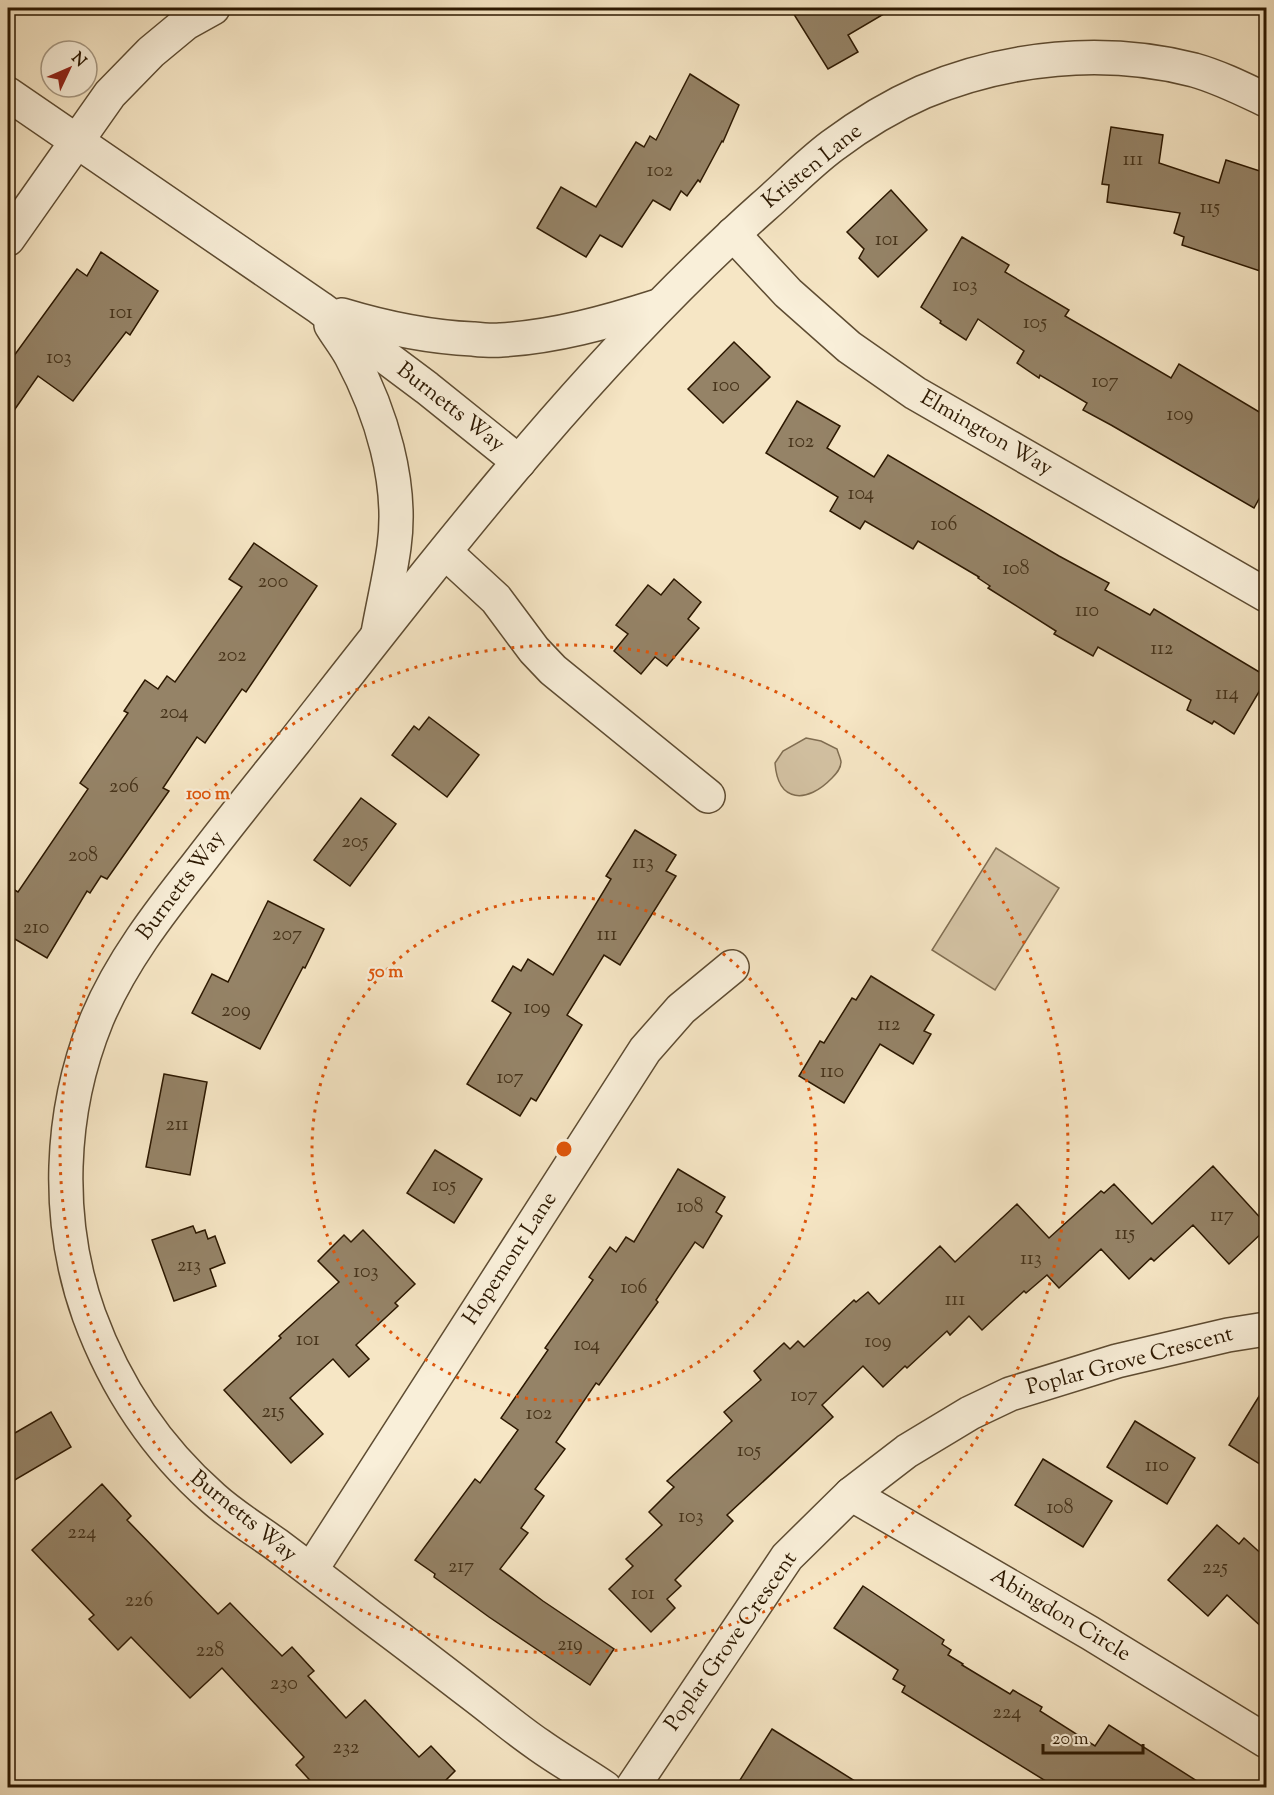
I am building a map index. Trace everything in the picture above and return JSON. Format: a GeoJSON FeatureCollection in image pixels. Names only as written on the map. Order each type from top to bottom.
{"type":"FeatureCollection","features":[{"type":"Feature","properties":{"kind":"street"},"geometry":{"type":"LineString","coordinates":[[8,239],[110,94],[151,52],[186,23],[213,8]]}},
{"type":"Feature","properties":{"kind":"street","name":"Kristen Lane"},"geometry":{"type":"LineString","coordinates":[[519,462],[604,364],[660,305],[733,234],[832,146],[879,114],[920,94],[973,74],[1029,62],[1075,58],[1141,60],[1194,70],[1234,84],[1266,100]]}},
{"type":"Feature","properties":{"kind":"street","name":"Burnetts Way"},"geometry":{"type":"LineString","coordinates":[[8,94],[320,308],[427,388],[519,462],[377,636],[155,918],[122,968],[96,1022],[78,1079],[67,1138],[65,1185],[73,1256],[88,1312],[110,1366],[139,1416],[175,1461],[217,1502],[311,1570],[537,1743],[605,1788]]}},
{"type":"Feature","properties":{"kind":"street","name":"Elmington Way"},"geometry":{"type":"LineString","coordinates":[[733,234],[788,293],[849,347],[915,393],[1266,595]]}},
{"type":"Feature","properties":{"kind":"street"},"geometry":{"type":"LineString","coordinates":[[320,308],[383,327],[447,338],[500,341],[571,330],[617,319],[660,305]]}},
{"type":"Feature","properties":{"kind":"street"},"geometry":{"type":"LineString","coordinates":[[320,308],[351,356],[375,408],[390,462],[395,505],[394,545],[377,636]]}},
{"type":"Feature","properties":{"kind":"street"},"geometry":{"type":"LineString","coordinates":[[445,552],[496,599],[534,650],[553,670],[708,796]]}},
{"type":"Feature","properties":{"kind":"street","name":"Hopemont Lane"},"geometry":{"type":"LineString","coordinates":[[311,1570],[645,1050],[681,1009],[732,967]]}},
{"type":"Feature","properties":{"kind":"street","name":"Poplar Grove Crescent"},"geometry":{"type":"LineString","coordinates":[[632,1788],[787,1557],[851,1494],[907,1451],[970,1413],[1010,1394],[1117,1361],[1227,1335],[1266,1329]]}},
{"type":"Feature","properties":{"kind":"street","name":"Abingdon Circle"},"geometry":{"type":"LineString","coordinates":[[851,1494],[1090,1633],[1266,1742]]}},
{"type":"Feature","properties":{"kind":"shaded area"},"geometry":{"type":"Polygon","coordinates":[[[806,738],[821,741],[837,749],[841,765],[837,773],[813,792],[795,795],[782,786],[777,776],[775,763],[783,751],[806,738]]]}},
{"type":"Feature","properties":{"kind":"shaded area"},"geometry":{"type":"Polygon","coordinates":[[[996,848],[1059,888],[995,990],[932,950],[996,848]]]}},
{"type":"Feature","properties":{"kind":"building"},"geometry":{"type":"Polygon","coordinates":[[[790,8],[894,8],[848,35],[858,52],[828,69],[790,8]]]}},
{"type":"Feature","properties":{"kind":"building"},"geometry":{"type":"Polygon","coordinates":[[[690,74],[739,105],[723,142],[700,182],[698,180],[687,196],[681,191],[670,210],[653,200],[622,247],[600,235],[586,257],[537,228],[561,187],[596,207],[636,142],[644,147],[650,136],[656,140],[690,74]]]}},
{"type":"Feature","properties":{"kind":"building"},"geometry":{"type":"Polygon","coordinates":[[[1111,127],[1163,135],[1159,163],[1219,183],[1226,160],[1266,173],[1266,273],[1182,245],[1184,237],[1174,233],[1180,213],[1107,202],[1109,185],[1102,184],[1111,127]]]}},
{"type":"Feature","properties":{"kind":"building"},"geometry":{"type":"Polygon","coordinates":[[[891,190],[927,230],[878,277],[859,258],[864,249],[847,232],[891,190]]]}},
{"type":"Feature","properties":{"kind":"building"},"geometry":{"type":"Polygon","coordinates":[[[962,237],[1009,265],[1005,272],[1069,310],[1065,316],[1171,378],[1179,364],[1266,416],[1266,486],[1254,508],[1083,410],[1087,403],[1040,375],[1039,378],[1017,363],[1024,351],[978,319],[966,340],[921,307],[962,237]]]}},
{"type":"Feature","properties":{"kind":"building"},"geometry":{"type":"Polygon","coordinates":[[[101,252],[158,291],[130,335],[126,332],[73,401],[38,376],[8,419],[8,364],[77,269],[87,276],[101,252]]]}},
{"type":"Feature","properties":{"kind":"building"},"geometry":{"type":"Polygon","coordinates":[[[734,342],[770,377],[723,423],[688,389],[734,342]]]}},
{"type":"Feature","properties":{"kind":"building"},"geometry":{"type":"Polygon","coordinates":[[[797,401],[840,426],[827,448],[874,477],[888,455],[1109,583],[1105,590],[1150,615],[1154,609],[1266,676],[1266,680],[1234,734],[1214,721],[1212,724],[1187,710],[1191,700],[1098,647],[1093,656],[1054,634],[1056,631],[988,588],[990,586],[979,577],[918,541],[913,549],[865,521],[860,529],[830,511],[838,497],[766,453],[797,401]]]}},
{"type":"Feature","properties":{"kind":"building"},"geometry":{"type":"Polygon","coordinates":[[[254,543],[317,586],[246,692],[242,689],[205,743],[197,737],[163,788],[169,791],[107,879],[101,876],[90,893],[87,891],[47,958],[8,935],[8,886],[18,892],[88,789],[80,783],[128,713],[124,711],[145,680],[158,689],[167,676],[175,682],[242,587],[229,579],[254,543]]]}},
{"type":"Feature","properties":{"kind":"building"},"geometry":{"type":"Polygon","coordinates":[[[674,579],[701,602],[688,619],[699,628],[667,666],[655,657],[641,674],[614,651],[628,634],[616,625],[648,585],[661,595],[674,579]]]}},
{"type":"Feature","properties":{"kind":"building"},"geometry":{"type":"Polygon","coordinates":[[[429,717],[479,755],[447,797],[392,755],[414,726],[419,730],[429,717]]]}},
{"type":"Feature","properties":{"kind":"building"},"geometry":{"type":"Polygon","coordinates":[[[361,798],[396,824],[350,886],[314,860],[361,798]]]}},
{"type":"Feature","properties":{"kind":"building"},"geometry":{"type":"Polygon","coordinates":[[[635,830],[676,855],[666,871],[676,876],[620,965],[604,955],[567,1015],[582,1025],[536,1101],[531,1098],[520,1116],[467,1084],[511,1013],[492,1001],[513,966],[521,971],[528,959],[553,975],[611,879],[606,876],[635,830]]]}},
{"type":"Feature","properties":{"kind":"building"},"geometry":{"type":"Polygon","coordinates":[[[268,901],[324,929],[260,1049],[192,1013],[212,974],[228,982],[268,901]]]}},
{"type":"Feature","properties":{"kind":"building"},"geometry":{"type":"Polygon","coordinates":[[[871,976],[934,1015],[924,1031],[931,1034],[913,1064],[880,1044],[844,1103],[799,1076],[820,1041],[824,1043],[852,998],[856,1000],[871,976]]]}},
{"type":"Feature","properties":{"kind":"building"},"geometry":{"type":"Polygon","coordinates":[[[164,1074],[207,1082],[190,1175],[146,1167],[164,1074]]]}},
{"type":"Feature","properties":{"kind":"building"},"geometry":{"type":"Polygon","coordinates":[[[435,1150],[482,1179],[454,1223],[407,1193],[435,1150]]]}},
{"type":"Feature","properties":{"kind":"building"},"geometry":{"type":"Polygon","coordinates":[[[1213,1166],[1266,1224],[1266,1229],[1229,1264],[1193,1225],[1154,1261],[1151,1258],[1129,1279],[1101,1249],[1059,1288],[1047,1275],[1026,1293],[1024,1291],[982,1330],[969,1316],[950,1335],[947,1331],[883,1387],[863,1366],[822,1405],[833,1417],[727,1515],[733,1521],[675,1580],[681,1586],[667,1599],[675,1608],[651,1632],[609,1589],[633,1566],[626,1559],[662,1525],[649,1512],[674,1487],[667,1481],[732,1421],[724,1412],[761,1380],[754,1371],[784,1343],[790,1349],[798,1341],[804,1347],[854,1300],[856,1302],[868,1292],[879,1304],[940,1246],[955,1262],[1017,1204],[1049,1238],[1101,1191],[1104,1193],[1114,1184],[1152,1224],[1213,1166]]]}},
{"type":"Feature","properties":{"kind":"building"},"geometry":{"type":"Polygon","coordinates":[[[678,1169],[725,1197],[716,1212],[722,1216],[703,1248],[695,1242],[656,1300],[658,1302],[599,1385],[596,1383],[556,1442],[565,1449],[535,1489],[544,1496],[521,1528],[528,1533],[500,1569],[614,1649],[590,1685],[489,1617],[434,1577],[435,1574],[415,1560],[475,1479],[480,1483],[518,1430],[501,1418],[548,1350],[545,1348],[593,1280],[589,1277],[610,1247],[616,1252],[626,1237],[634,1242],[678,1169]]]}},
{"type":"Feature","properties":{"kind":"building"},"geometry":{"type":"Polygon","coordinates":[[[193,1226],[196,1233],[205,1230],[208,1239],[215,1236],[225,1263],[210,1269],[216,1286],[174,1301],[152,1240],[193,1226]]]}},
{"type":"Feature","properties":{"kind":"building"},"geometry":{"type":"Polygon","coordinates":[[[363,1230],[415,1284],[395,1303],[398,1306],[356,1345],[369,1359],[349,1377],[333,1359],[290,1398],[323,1434],[291,1463],[224,1390],[339,1282],[318,1261],[344,1235],[351,1242],[363,1230]]]}},
{"type":"Feature","properties":{"kind":"building"},"geometry":{"type":"Polygon","coordinates":[[[1266,1385],[1266,1468],[1229,1445],[1266,1385]]]}},
{"type":"Feature","properties":{"kind":"building"},"geometry":{"type":"Polygon","coordinates":[[[51,1412],[71,1447],[8,1484],[8,1437],[51,1412]]]}},
{"type":"Feature","properties":{"kind":"building"},"geometry":{"type":"Polygon","coordinates":[[[1135,1421],[1195,1458],[1167,1504],[1107,1467],[1135,1421]]]}},
{"type":"Feature","properties":{"kind":"building"},"geometry":{"type":"Polygon","coordinates":[[[1043,1459],[1112,1501],[1083,1547],[1015,1505],[1043,1459]]]}},
{"type":"Feature","properties":{"kind":"building"},"geometry":{"type":"Polygon","coordinates":[[[102,1484],[131,1516],[127,1520],[218,1614],[230,1603],[282,1656],[292,1647],[314,1671],[308,1676],[346,1718],[365,1700],[419,1757],[431,1746],[455,1771],[443,1783],[448,1788],[317,1788],[296,1765],[304,1757],[222,1668],[190,1698],[131,1637],[118,1650],[89,1619],[94,1615],[32,1550],[102,1484]]]}},
{"type":"Feature","properties":{"kind":"building"},"geometry":{"type":"Polygon","coordinates":[[[1217,1525],[1239,1544],[1244,1538],[1266,1558],[1266,1631],[1227,1595],[1208,1616],[1168,1580],[1217,1525]]]}},
{"type":"Feature","properties":{"kind":"building"},"geometry":{"type":"Polygon","coordinates":[[[863,1586],[944,1640],[942,1644],[951,1650],[948,1655],[962,1665],[1010,1694],[1013,1690],[1042,1707],[1040,1711],[1095,1746],[1109,1725],[1208,1788],[1057,1788],[902,1692],[905,1686],[893,1679],[898,1670],[834,1628],[863,1586]]]}},
{"type":"Feature","properties":{"kind":"building"},"geometry":{"type":"Polygon","coordinates":[[[772,1729],[866,1788],[735,1788],[772,1729]]]}}]}
